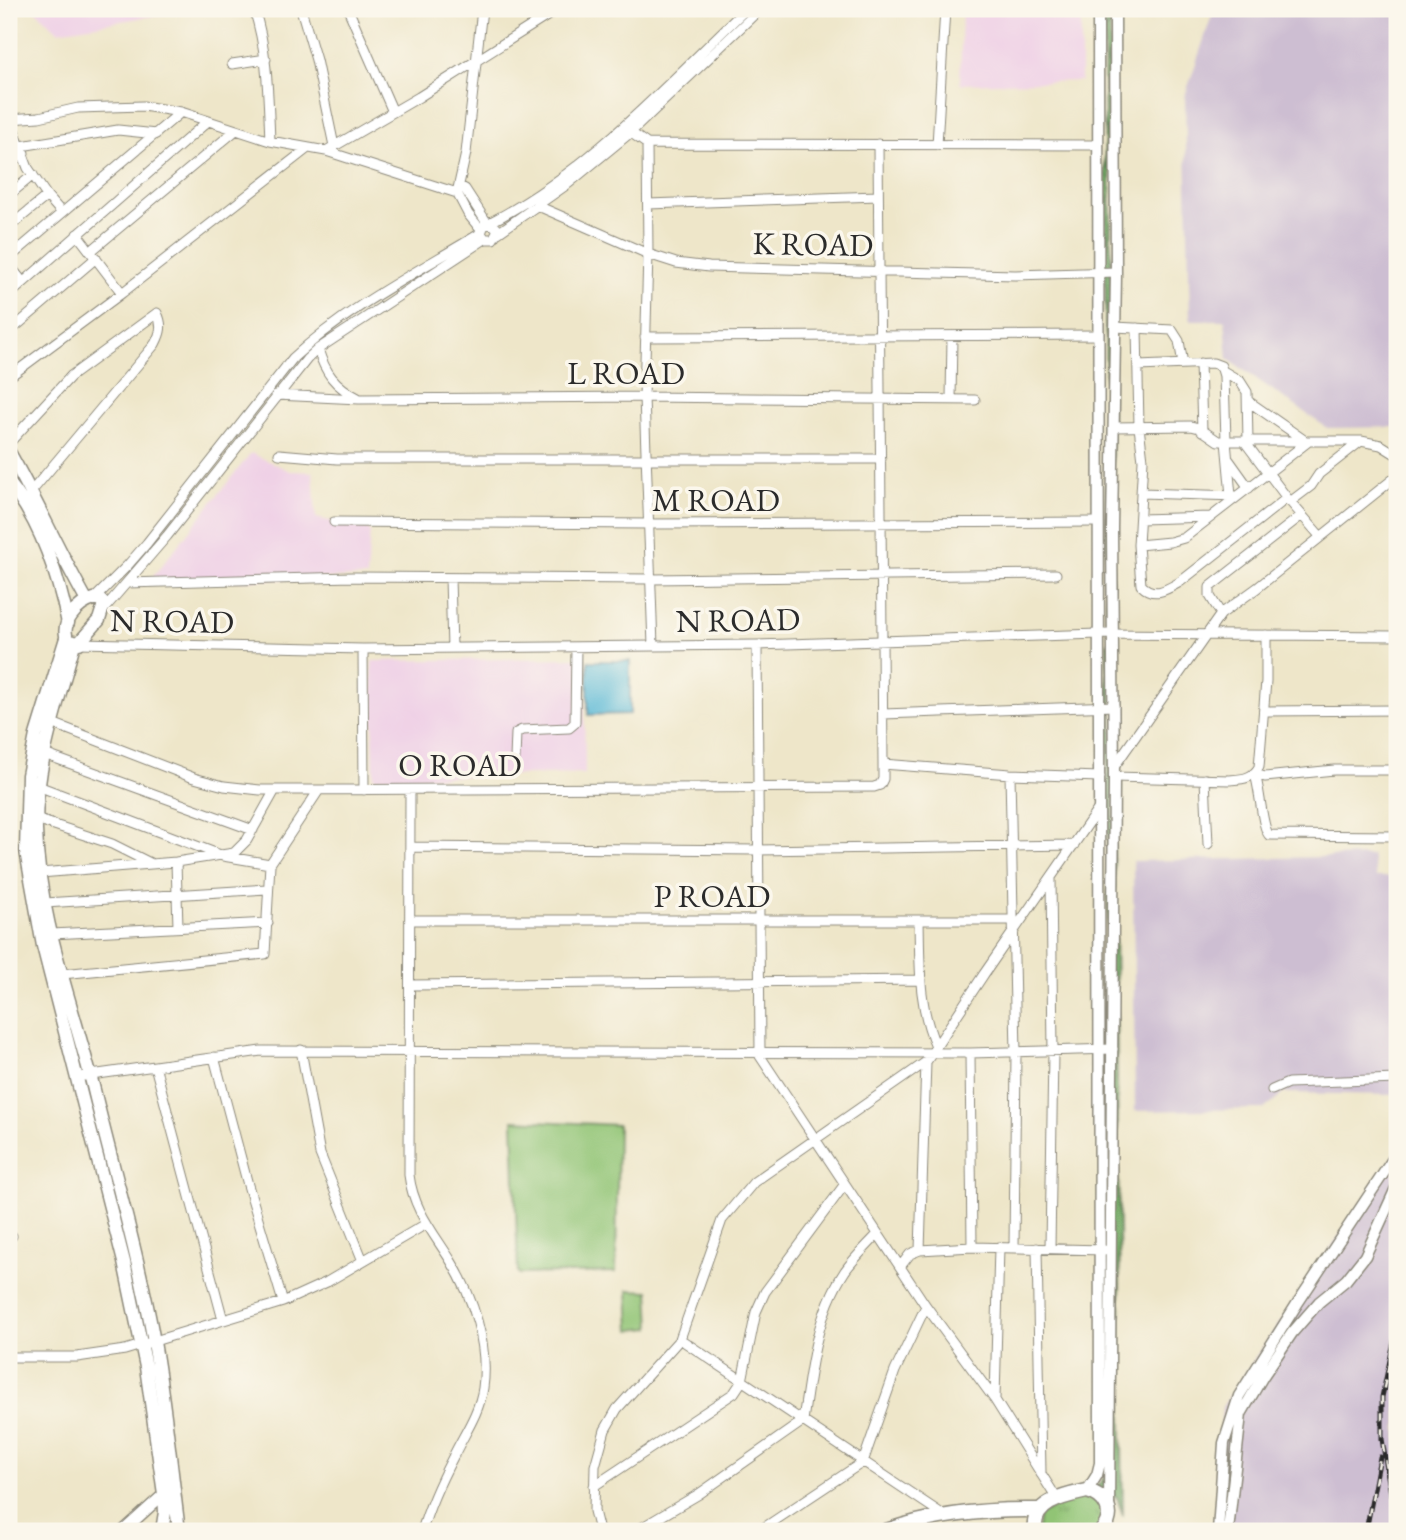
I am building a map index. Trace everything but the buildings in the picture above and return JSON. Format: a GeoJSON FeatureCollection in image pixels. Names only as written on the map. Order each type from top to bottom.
{"type":"FeatureCollection","features":[{"type":"Feature","properties":{"kind":"main road"},"geometry":{"type":"LineString","coordinates":[[9,452],[55,545],[91,600]]}},
{"type":"Feature","properties":{"kind":"main road"},"geometry":{"type":"LineString","coordinates":[[9,483],[25,506],[42,542],[60,591],[73,642],[38,786],[36,819],[40,873],[52,934],[90,1075],[148,1343],[178,1531]]}},
{"type":"Feature","properties":{"kind":"main road"},"geometry":{"type":"LineString","coordinates":[[68,623],[79,607],[91,600],[102,601],[104,609],[94,628],[73,642],[36,735],[27,775],[26,851],[33,896],[77,1078],[124,1262],[148,1343],[164,1494],[162,1531]]}},
{"type":"Feature","properties":{"kind":"main road"},"geometry":{"type":"LineString","coordinates":[[887,1531],[945,1516],[1005,1510],[1039,1510],[1057,1500],[1087,1491],[1102,1497],[1108,1508],[1107,1525],[1102,1531]]}},
{"type":"Feature","properties":{"kind":"main road"},"geometry":{"type":"LineString","coordinates":[[1035,1531],[1034,1522],[1039,1510]]}},
{"type":"Feature","properties":{"kind":"main road"},"geometry":{"type":"LineString","coordinates":[[1108,1515],[1113,1531]]}},
{"type":"Feature","properties":{"kind":"street"},"geometry":{"type":"LineString","coordinates":[[254,9],[266,60],[270,141]]}},
{"type":"Feature","properties":{"kind":"street"},"geometry":{"type":"LineString","coordinates":[[301,9],[316,60],[330,149]]}},
{"type":"Feature","properties":{"kind":"street"},"geometry":{"type":"LineString","coordinates":[[348,9],[393,112]]}},
{"type":"Feature","properties":{"kind":"street"},"geometry":{"type":"LineString","coordinates":[[482,9],[466,153],[458,190],[468,214],[485,230]]}},
{"type":"Feature","properties":{"kind":"street"},"geometry":{"type":"LineString","coordinates":[[330,149],[558,9]]}},
{"type":"Feature","properties":{"kind":"street"},"geometry":{"type":"LineString","coordinates":[[91,600],[147,543],[293,358],[313,339],[525,205],[626,130],[746,9]]}},
{"type":"Feature","properties":{"kind":"street"},"geometry":{"type":"LineString","coordinates":[[104,609],[167,536],[276,395],[318,349],[485,230],[496,226],[498,233],[538,206],[760,9]]}},
{"type":"Feature","properties":{"kind":"street"},"geometry":{"type":"LineString","coordinates":[[937,145],[945,9]]}},
{"type":"Feature","properties":{"kind":"street"},"geometry":{"type":"LineString","coordinates":[[1098,9],[1100,1050],[1108,1515]]}},
{"type":"Feature","properties":{"kind":"street"},"geometry":{"type":"LineString","coordinates":[[1087,1491],[1097,1475],[1100,1463],[1113,1049],[1115,9]]}},
{"type":"Feature","properties":{"kind":"street"},"geometry":{"type":"LineString","coordinates":[[232,64],[266,60]]}},
{"type":"Feature","properties":{"kind":"street"},"geometry":{"type":"LineString","coordinates":[[62,213],[33,175],[12,132],[9,118],[39,117],[78,108],[110,106],[143,106],[181,112],[270,141],[330,149],[458,190]]}},
{"type":"Feature","properties":{"kind":"street"},"geometry":{"type":"LineString","coordinates":[[9,258],[181,112]]}},
{"type":"Feature","properties":{"kind":"street"},"geometry":{"type":"LineString","coordinates":[[9,295],[208,121]]}},
{"type":"Feature","properties":{"kind":"street"},"geometry":{"type":"LineString","coordinates":[[9,165],[22,149],[94,132],[118,130],[156,134]]}},
{"type":"Feature","properties":{"kind":"street"},"geometry":{"type":"LineString","coordinates":[[9,332],[236,130]]}},
{"type":"Feature","properties":{"kind":"street"},"geometry":{"type":"LineString","coordinates":[[626,130],[647,145],[1098,145]]}},
{"type":"Feature","properties":{"kind":"street"},"geometry":{"type":"LineString","coordinates":[[647,145],[648,254],[644,397],[653,646]]}},
{"type":"Feature","properties":{"kind":"street"},"geometry":{"type":"LineString","coordinates":[[878,145],[883,764],[1010,774],[1100,777]]}},
{"type":"Feature","properties":{"kind":"street"},"geometry":{"type":"LineString","coordinates":[[9,377],[308,148]]}},
{"type":"Feature","properties":{"kind":"street"},"geometry":{"type":"LineString","coordinates":[[9,195],[33,175]]}},
{"type":"Feature","properties":{"kind":"street"},"geometry":{"type":"LineString","coordinates":[[9,227],[47,196]]}},
{"type":"Feature","properties":{"kind":"street"},"geometry":{"type":"LineString","coordinates":[[648,204],[878,196]]}},
{"type":"Feature","properties":{"kind":"street","name":"K ROAD"},"geometry":{"type":"LineString","coordinates":[[538,206],[648,254],[676,263],[709,267],[1015,275],[1116,272]]}},
{"type":"Feature","properties":{"kind":"street"},"geometry":{"type":"LineString","coordinates":[[78,234],[122,293]]}},
{"type":"Feature","properties":{"kind":"street"},"geometry":{"type":"LineString","coordinates":[[9,265],[23,282]]}},
{"type":"Feature","properties":{"kind":"street"},"geometry":{"type":"LineString","coordinates":[[9,443],[71,376],[157,313],[161,321],[161,334],[155,344],[31,492]]}},
{"type":"Feature","properties":{"kind":"street"},"geometry":{"type":"LineString","coordinates":[[1115,327],[1172,330],[1179,341],[1183,364]]}},
{"type":"Feature","properties":{"kind":"street"},"geometry":{"type":"LineString","coordinates":[[1137,328],[1139,427],[1143,460],[1138,545],[1141,585],[1147,591],[1164,591],[1180,582],[1311,486],[1318,474],[1361,441]]}},
{"type":"Feature","properties":{"kind":"street"},"geometry":{"type":"LineString","coordinates":[[645,337],[1098,335]]}},
{"type":"Feature","properties":{"kind":"street"},"geometry":{"type":"LineString","coordinates":[[951,400],[952,337]]}},
{"type":"Feature","properties":{"kind":"street"},"geometry":{"type":"LineString","coordinates":[[318,349],[323,367],[332,380],[342,390],[359,399]]}},
{"type":"Feature","properties":{"kind":"street"},"geometry":{"type":"LineString","coordinates":[[1200,363],[1202,431]]}},
{"type":"Feature","properties":{"kind":"street"},"geometry":{"type":"LineString","coordinates":[[1138,366],[1217,364],[1245,386],[1248,401],[1247,442],[1268,473],[1320,536]]}},
{"type":"Feature","properties":{"kind":"street"},"geometry":{"type":"LineString","coordinates":[[1223,371],[1226,441],[1235,496]]}},
{"type":"Feature","properties":{"kind":"street","name":"L ROAD"},"geometry":{"type":"LineString","coordinates":[[276,395],[359,399],[644,397],[975,400]]}},
{"type":"Feature","properties":{"kind":"street"},"geometry":{"type":"LineString","coordinates":[[1248,401],[1307,441]]}},
{"type":"Feature","properties":{"kind":"street"},"geometry":{"type":"LineString","coordinates":[[1114,427],[1191,426],[1218,441],[1361,441],[1381,445],[1397,454]]}},
{"type":"Feature","properties":{"kind":"street"},"geometry":{"type":"LineString","coordinates":[[1138,545],[1184,538],[1307,441]]}},
{"type":"Feature","properties":{"kind":"street"},"geometry":{"type":"LineString","coordinates":[[279,454],[337,459],[881,459]]}},
{"type":"Feature","properties":{"kind":"street"},"geometry":{"type":"LineString","coordinates":[[1228,459],[1249,488]]}},
{"type":"Feature","properties":{"kind":"street"},"geometry":{"type":"LineString","coordinates":[[1114,772],[1222,614],[1397,476]]}},
{"type":"Feature","properties":{"kind":"street"},"geometry":{"type":"LineString","coordinates":[[1141,493],[1235,496]]}},
{"type":"Feature","properties":{"kind":"street"},"geometry":{"type":"LineString","coordinates":[[1222,614],[1210,596],[1210,587],[1302,515]]}},
{"type":"Feature","properties":{"kind":"street"},"geometry":{"type":"LineString","coordinates":[[1140,519],[1212,517]]}},
{"type":"Feature","properties":{"kind":"street","name":"M ROAD"},"geometry":{"type":"LineString","coordinates":[[334,522],[1098,522]]}},
{"type":"Feature","properties":{"kind":"street"},"geometry":{"type":"LineString","coordinates":[[127,583],[326,578],[652,579],[1056,574]]}},
{"type":"Feature","properties":{"kind":"street"},"geometry":{"type":"LineString","coordinates":[[450,578],[452,648]]}},
{"type":"Feature","properties":{"kind":"street","name":"N ROAD"},"geometry":{"type":"LineString","coordinates":[[73,642],[363,649],[757,645],[1099,634],[1397,636]]}},
{"type":"Feature","properties":{"kind":"street"},"geometry":{"type":"LineString","coordinates":[[1114,772],[1205,779],[1245,778],[1255,774],[1259,768],[1264,711],[1266,635]]}},
{"type":"Feature","properties":{"kind":"street"},"geometry":{"type":"LineString","coordinates":[[757,645],[760,1053],[926,1306],[995,1400],[1057,1500]]}},
{"type":"Feature","properties":{"kind":"street"},"geometry":{"type":"LineString","coordinates":[[515,759],[516,733],[522,730],[569,727],[575,723],[576,647]]}},
{"type":"Feature","properties":{"kind":"street"},"geometry":{"type":"LineString","coordinates":[[363,649],[364,790]]}},
{"type":"Feature","properties":{"kind":"street"},"geometry":{"type":"LineString","coordinates":[[883,714],[1114,706]]}},
{"type":"Feature","properties":{"kind":"street"},"geometry":{"type":"LineString","coordinates":[[1264,711],[1397,710]]}},
{"type":"Feature","properties":{"kind":"street","name":"O ROAD"},"geometry":{"type":"LineString","coordinates":[[52,723],[204,780],[224,786],[275,790],[880,785],[883,779],[883,764]]}},
{"type":"Feature","properties":{"kind":"street"},"geometry":{"type":"LineString","coordinates":[[44,754],[253,830]]}},
{"type":"Feature","properties":{"kind":"street"},"geometry":{"type":"LineString","coordinates":[[1255,774],[1265,777],[1334,769],[1397,771]]}},
{"type":"Feature","properties":{"kind":"street"},"geometry":{"type":"LineString","coordinates":[[1010,774],[1015,931],[1014,1248]]}},
{"type":"Feature","properties":{"kind":"street"},"geometry":{"type":"LineString","coordinates":[[1255,774],[1262,800],[1265,831],[1269,835],[1397,836]]}},
{"type":"Feature","properties":{"kind":"street"},"geometry":{"type":"LineString","coordinates":[[1205,779],[1208,844]]}},
{"type":"Feature","properties":{"kind":"street"},"geometry":{"type":"LineString","coordinates":[[38,786],[223,856],[270,864]]}},
{"type":"Feature","properties":{"kind":"street"},"geometry":{"type":"LineString","coordinates":[[40,873],[176,862],[234,853],[253,830],[275,790]]}},
{"type":"Feature","properties":{"kind":"street"},"geometry":{"type":"LineString","coordinates":[[62,974],[265,954],[270,864],[319,790]]}},
{"type":"Feature","properties":{"kind":"street"},"geometry":{"type":"LineString","coordinates":[[410,790],[411,1193],[426,1224],[452,1262],[471,1301],[482,1344],[484,1369],[479,1406],[441,1482],[422,1531]]}},
{"type":"Feature","properties":{"kind":"street"},"geometry":{"type":"LineString","coordinates":[[599,1531],[594,1511],[594,1486],[598,1450],[605,1430],[617,1409],[680,1339],[722,1220],[754,1182],[932,1054],[1101,805]]}},
{"type":"Feature","properties":{"kind":"street"},"geometry":{"type":"LineString","coordinates":[[36,819],[112,844],[152,864]]}},
{"type":"Feature","properties":{"kind":"street"},"geometry":{"type":"LineString","coordinates":[[410,847],[758,850],[1074,845]]}},
{"type":"Feature","properties":{"kind":"street"},"geometry":{"type":"LineString","coordinates":[[176,862],[178,927]]}},
{"type":"Feature","properties":{"kind":"street"},"geometry":{"type":"LineString","coordinates":[[1051,877],[1051,1248]]}},
{"type":"Feature","properties":{"kind":"street"},"geometry":{"type":"LineString","coordinates":[[45,903],[267,889]]}},
{"type":"Feature","properties":{"kind":"street","name":"P ROAD"},"geometry":{"type":"LineString","coordinates":[[410,920],[1014,920]]}},
{"type":"Feature","properties":{"kind":"street"},"geometry":{"type":"LineString","coordinates":[[919,920],[924,1013],[932,1054],[920,1250]]}},
{"type":"Feature","properties":{"kind":"street"},"geometry":{"type":"LineString","coordinates":[[52,934],[268,923]]}},
{"type":"Feature","properties":{"kind":"street"},"geometry":{"type":"LineString","coordinates":[[410,985],[921,980]]}},
{"type":"Feature","properties":{"kind":"street"},"geometry":{"type":"LineString","coordinates":[[77,1078],[261,1051],[932,1054],[1113,1049]]}},
{"type":"Feature","properties":{"kind":"street"},"geometry":{"type":"LineString","coordinates":[[301,1050],[320,1154],[363,1261]]}},
{"type":"Feature","properties":{"kind":"street"},"geometry":{"type":"LineString","coordinates":[[970,1053],[972,1247]]}},
{"type":"Feature","properties":{"kind":"street"},"geometry":{"type":"LineString","coordinates":[[214,1057],[283,1302]]}},
{"type":"Feature","properties":{"kind":"street"},"geometry":{"type":"LineString","coordinates":[[155,1066],[223,1320]]}},
{"type":"Feature","properties":{"kind":"street"},"geometry":{"type":"LineString","coordinates":[[1272,1090],[1288,1083],[1397,1079]]}},
{"type":"Feature","properties":{"kind":"street"},"geometry":{"type":"LineString","coordinates":[[1218,1531],[1224,1443],[1239,1396],[1397,1153]]}},
{"type":"Feature","properties":{"kind":"street"},"geometry":{"type":"LineString","coordinates":[[594,1486],[734,1393],[743,1381],[756,1312],[765,1292],[845,1184]]}},
{"type":"Feature","properties":{"kind":"street"},"geometry":{"type":"LineString","coordinates":[[1228,1531],[1241,1414],[1292,1334],[1319,1302],[1346,1280],[1365,1256],[1397,1186]]}},
{"type":"Feature","properties":{"kind":"street"},"geometry":{"type":"LineString","coordinates":[[9,1357],[77,1357],[124,1350],[283,1302],[327,1282],[426,1224]]}},
{"type":"Feature","properties":{"kind":"street"},"geometry":{"type":"LineString","coordinates":[[636,1531],[699,1494],[803,1421],[813,1355],[820,1325],[830,1300],[845,1271],[878,1234]]}},
{"type":"Feature","properties":{"kind":"street"},"geometry":{"type":"LineString","coordinates":[[900,1267],[910,1254],[920,1250],[999,1247],[1105,1250]]}},
{"type":"Feature","properties":{"kind":"street"},"geometry":{"type":"LineString","coordinates":[[995,1400],[999,1247]]}},
{"type":"Feature","properties":{"kind":"street"},"geometry":{"type":"LineString","coordinates":[[1037,1248],[1041,1477]]}},
{"type":"Feature","properties":{"kind":"street"},"geometry":{"type":"LineString","coordinates":[[759,1531],[863,1462],[895,1371],[926,1306]]}},
{"type":"Feature","properties":{"kind":"street"},"geometry":{"type":"LineString","coordinates":[[680,1339],[945,1516]]}},
{"type":"Feature","properties":{"kind":"street"},"geometry":{"type":"LineString","coordinates":[[1224,1443],[1237,1442]]}},
{"type":"Feature","properties":{"kind":"street"},"geometry":{"type":"LineString","coordinates":[[123,1531],[164,1494]]}},
{"type":"Feature","properties":{"kind":"shaded area"},"geometry":{"type":"Polygon","coordinates":[[[34,9],[184,9],[58,31],[34,9]]]}},
{"type":"Feature","properties":{"kind":"shaded area"},"geometry":{"type":"Polygon","coordinates":[[[962,9],[1081,9],[1081,81],[960,84],[962,9]]]}},
{"type":"Feature","properties":{"kind":"shaded area"},"geometry":{"type":"Polygon","coordinates":[[[1214,9],[1397,9],[1397,427],[1327,428],[1228,359],[1225,320],[1190,320],[1185,96],[1214,9]]]}},
{"type":"Feature","properties":{"kind":"shaded area"},"geometry":{"type":"Polygon","coordinates":[[[251,453],[290,471],[313,472],[316,518],[370,530],[367,577],[148,583],[251,453]]]}},
{"type":"Feature","properties":{"kind":"shaded area"},"geometry":{"type":"Polygon","coordinates":[[[584,658],[585,774],[374,778],[372,661],[584,658]]]}},
{"type":"Feature","properties":{"kind":"shaded area"},"geometry":{"type":"Polygon","coordinates":[[[1372,856],[1376,877],[1397,877],[1397,1095],[1284,1093],[1264,1109],[1135,1111],[1133,861],[1372,856]]]}},
{"type":"Feature","properties":{"kind":"shaded area"},"geometry":{"type":"Polygon","coordinates":[[[1397,1151],[1397,1531],[1215,1531],[1222,1407],[1397,1151]]]}},
{"type":"Feature","properties":{"kind":"green space"},"geometry":{"type":"Polygon","coordinates":[[[1104,9],[1110,9],[1112,627],[1107,627],[1104,9]]]}},
{"type":"Feature","properties":{"kind":"green space"},"geometry":{"type":"Polygon","coordinates":[[[1107,643],[1111,645],[1123,1516],[1117,1497],[1103,1492],[1091,1493],[1108,1474],[1111,1451],[1107,643]]]}},
{"type":"Feature","properties":{"kind":"green space"},"geometry":{"type":"Polygon","coordinates":[[[513,1120],[618,1125],[616,1272],[518,1274],[513,1120]]]}},
{"type":"Feature","properties":{"kind":"green space"},"geometry":{"type":"Polygon","coordinates":[[[628,1290],[649,1291],[651,1328],[630,1330],[628,1290]]]}},
{"type":"Feature","properties":{"kind":"green space"},"geometry":{"type":"Polygon","coordinates":[[[1084,1493],[1106,1507],[1098,1531],[1038,1531],[1039,1515],[1084,1493]]]}},
{"type":"Feature","properties":{"kind":"water"},"geometry":{"type":"Polygon","coordinates":[[[588,661],[630,661],[630,714],[588,715],[588,661]]]}},
{"type":"Feature","properties":{"kind":"railway"},"geometry":{"type":"LineString","coordinates":[[1397,1328],[1382,1397],[1382,1439],[1397,1531]]}},
{"type":"Feature","properties":{"kind":"railway"},"geometry":{"type":"LineString","coordinates":[[1366,1531],[1380,1457]]}}]}
